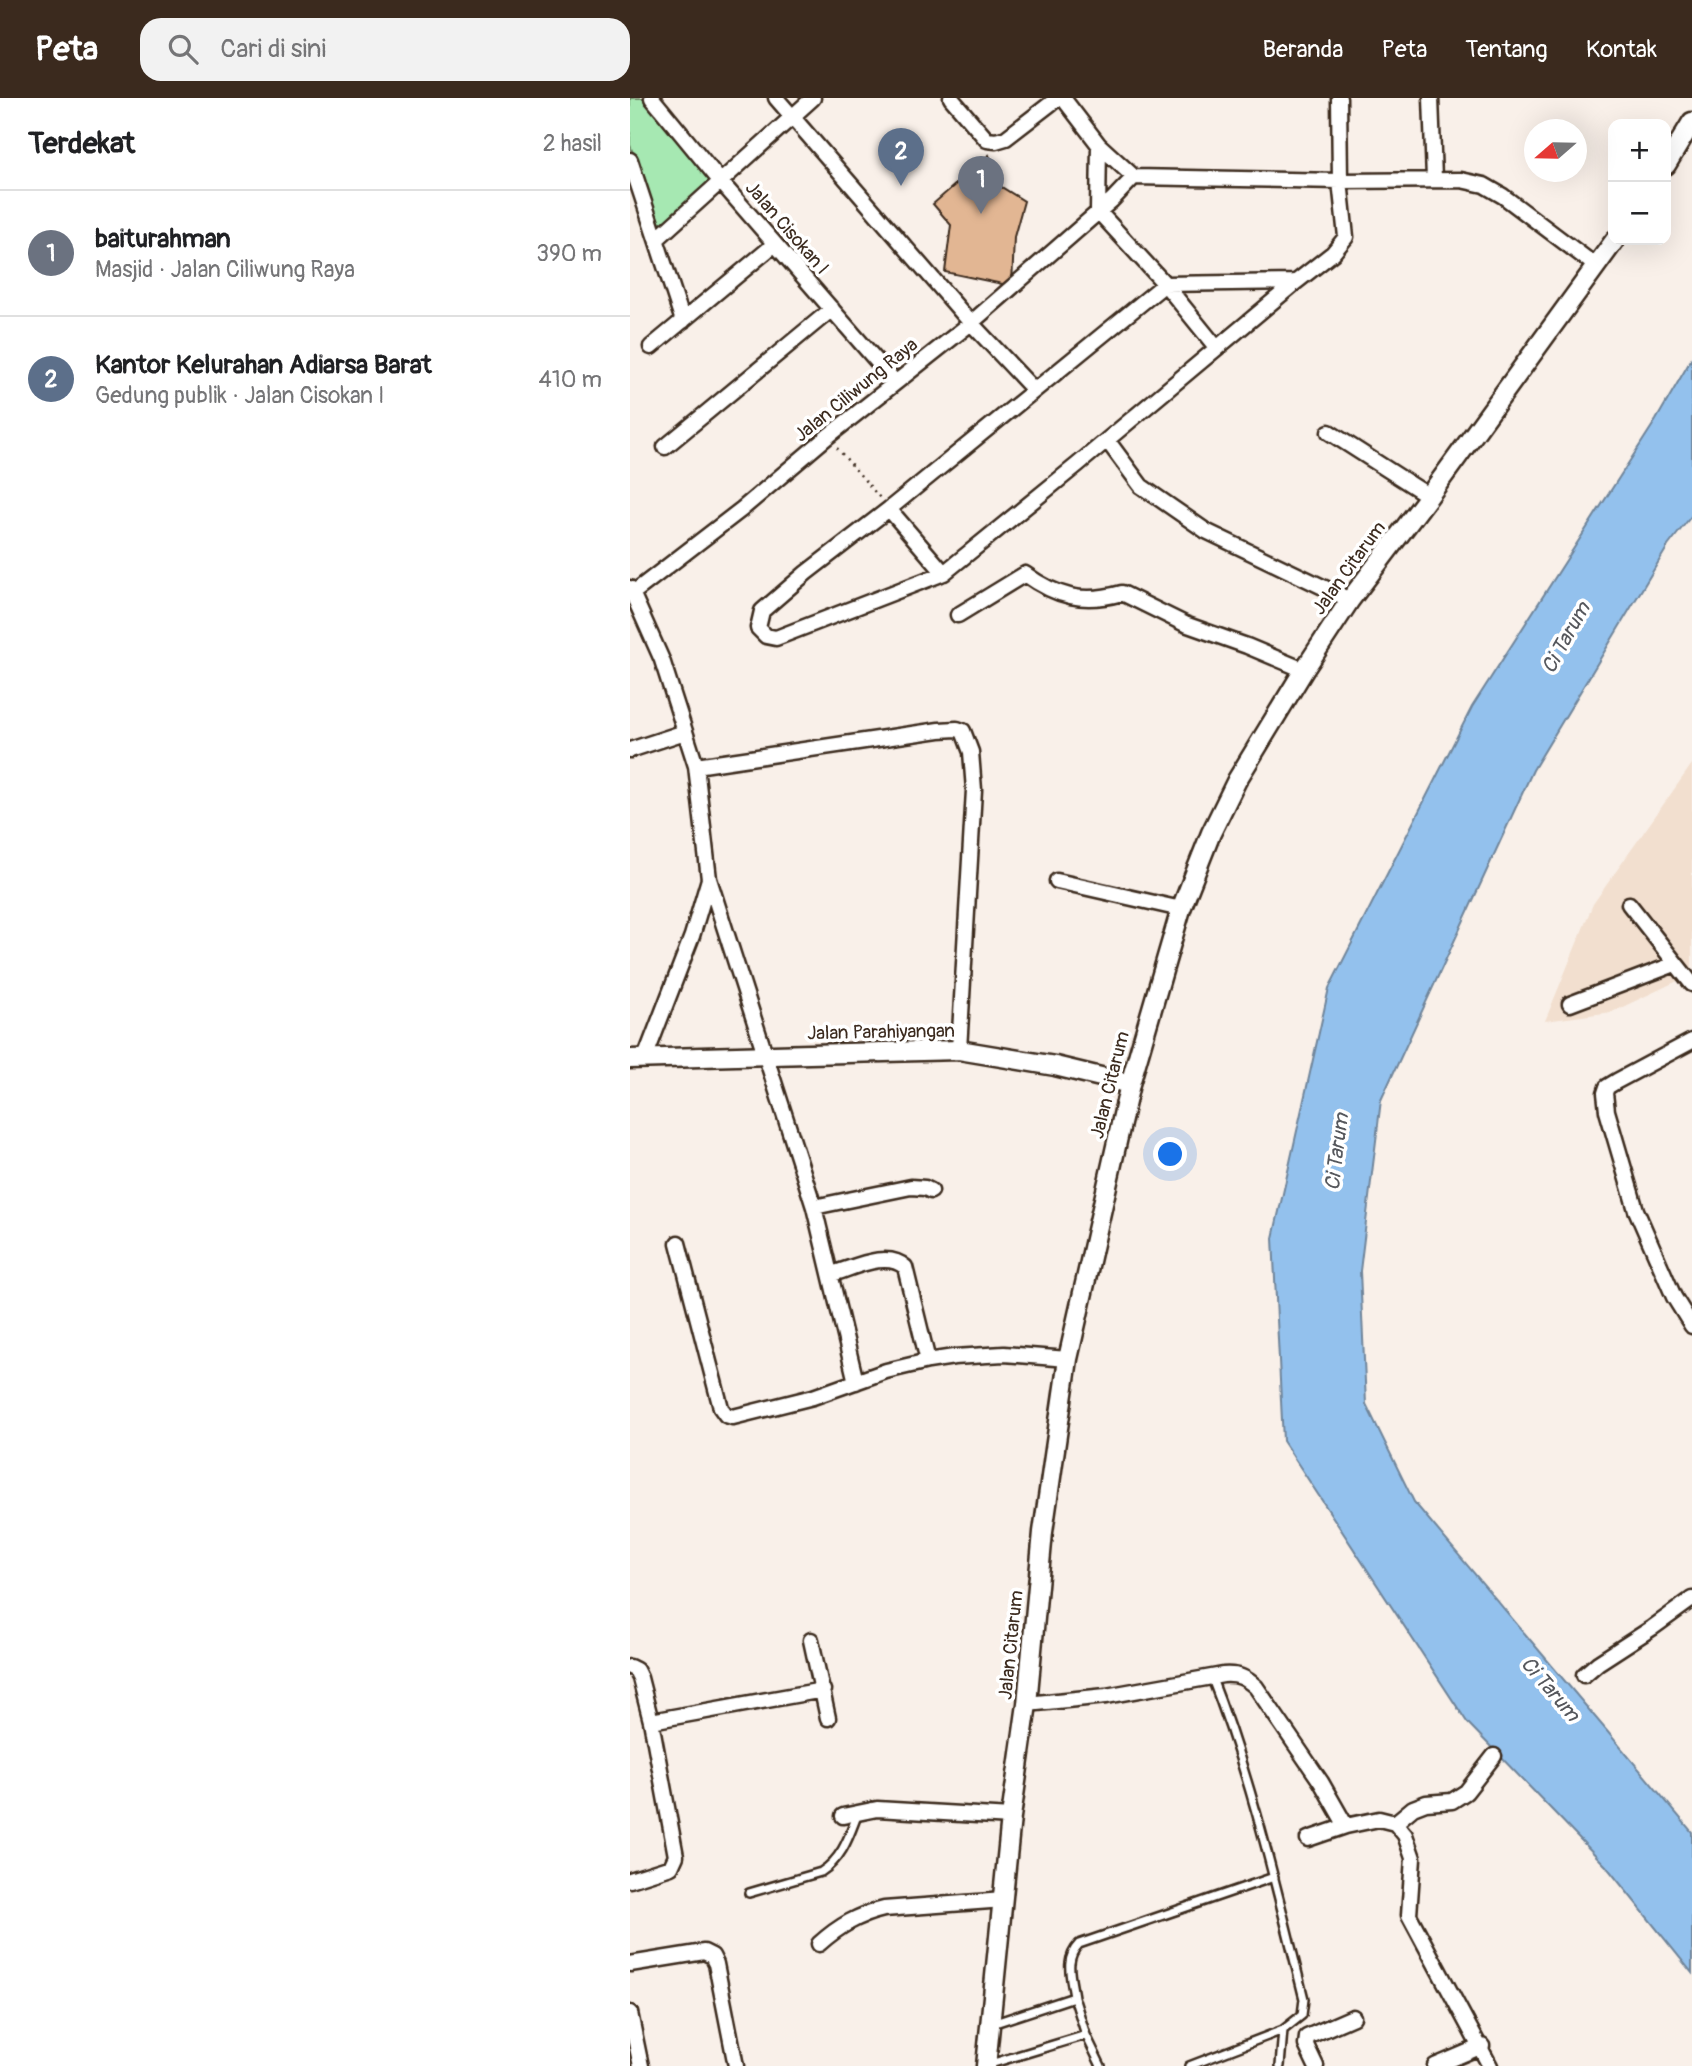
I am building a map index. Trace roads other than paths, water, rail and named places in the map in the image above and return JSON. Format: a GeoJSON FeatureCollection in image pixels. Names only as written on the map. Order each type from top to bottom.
{"type":"FeatureCollection","features":[{"type":"Feature","properties":{"kind":"street","name":"Jalan Cisokan I"},"geometry":{"type":"LineString","coordinates":[[652,98],[721,182],[895,382]]}},
{"type":"Feature","properties":{"kind":"street"},"geometry":{"type":"LineString","coordinates":[[776,98],[971,323],[1034,390]]}},
{"type":"Feature","properties":{"kind":"street"},"geometry":{"type":"LineString","coordinates":[[657,239],[813,98]]}},
{"type":"Feature","properties":{"kind":"street"},"geometry":{"type":"LineString","coordinates":[[951,98],[987,140],[996,141],[1006,138],[1061,98],[1099,145],[1134,177],[1340,181],[1461,180],[1484,186],[1503,196],[1596,266]]}},
{"type":"Feature","properties":{"kind":"street"},"geometry":{"type":"LineString","coordinates":[[1296,282],[1165,284],[889,509],[806,573],[762,611],[758,628],[770,638],[776,638],[944,573],[1216,347],[1334,253],[1346,237],[1340,181],[1339,98]]}},
{"type":"Feature","properties":{"kind":"street"},"geometry":{"type":"LineString","coordinates":[[1431,98],[1434,179]]}},
{"type":"Feature","properties":{"kind":"street"},"geometry":{"type":"LineString","coordinates":[[1671,157],[1692,122]]}},
{"type":"Feature","properties":{"kind":"street"},"geometry":{"type":"LineString","coordinates":[[1099,145],[1098,211],[1165,284],[1216,347]]}},
{"type":"Feature","properties":{"kind":"street"},"geometry":{"type":"LineString","coordinates":[[630,159],[683,321]]}},
{"type":"Feature","properties":{"kind":"street","name":"Jalan Ciliwung Raya"},"geometry":{"type":"LineString","coordinates":[[631,590],[742,509],[827,437],[971,323],[1134,177]]}},
{"type":"Feature","properties":{"kind":"street"},"geometry":{"type":"LineString","coordinates":[[651,347],[775,244]]}},
{"type":"Feature","properties":{"kind":"street","name":"Jalan Citarum"},"geometry":{"type":"LineString","coordinates":[[986,2065],[1044,1532],[1068,1359],[1130,1084],[1181,909],[1211,833],[1237,780],[1304,670],[1350,600],[1611,245]]}},
{"type":"Feature","properties":{"kind":"street"},"geometry":{"type":"LineString","coordinates":[[666,447],[832,309]]}},
{"type":"Feature","properties":{"kind":"street"},"geometry":{"type":"LineString","coordinates":[[1329,432],[1429,496]]}},
{"type":"Feature","properties":{"kind":"street"},"geometry":{"type":"LineString","coordinates":[[1107,440],[1141,486],[1206,531],[1350,600]]}},
{"type":"Feature","properties":{"kind":"street"},"geometry":{"type":"LineString","coordinates":[[889,509],[944,573]]}},
{"type":"Feature","properties":{"kind":"street"},"geometry":{"type":"LineString","coordinates":[[958,615],[1025,574],[1047,590],[1073,597],[1101,599],[1122,593],[1185,624],[1304,670]]}},
{"type":"Feature","properties":{"kind":"street"},"geometry":{"type":"LineString","coordinates":[[631,590],[662,660],[696,766],[709,879],[814,1206],[856,1381]]}},
{"type":"Feature","properties":{"kind":"street"},"geometry":{"type":"LineString","coordinates":[[696,766],[939,730],[963,731],[971,752],[974,790],[959,1050]]}},
{"type":"Feature","properties":{"kind":"street"},"geometry":{"type":"LineString","coordinates":[[630,750],[685,732]]}},
{"type":"Feature","properties":{"kind":"street"},"geometry":{"type":"LineString","coordinates":[[638,1058],[692,936],[709,879]]}},
{"type":"Feature","properties":{"kind":"street"},"geometry":{"type":"LineString","coordinates":[[1057,881],[1181,909]]}},
{"type":"Feature","properties":{"kind":"street"},"geometry":{"type":"LineString","coordinates":[[1629,904],[1692,984]]}},
{"type":"Feature","properties":{"kind":"street"},"geometry":{"type":"LineString","coordinates":[[1570,1004],[1675,964]]}},
{"type":"Feature","properties":{"kind":"street"},"geometry":{"type":"LineString","coordinates":[[1691,1322],[1674,1297],[1636,1210],[1607,1111],[1605,1093],[1607,1087],[1617,1081],[1692,1041]]}},
{"type":"Feature","properties":{"kind":"street","name":"Jalan Parahiyangan"},"geometry":{"type":"LineString","coordinates":[[638,1058],[959,1050],[1055,1066],[1130,1084]]}},
{"type":"Feature","properties":{"kind":"street"},"geometry":{"type":"LineString","coordinates":[[814,1206],[911,1187],[931,1191]]}},
{"type":"Feature","properties":{"kind":"street"},"geometry":{"type":"LineString","coordinates":[[678,1243],[721,1408],[726,1415],[733,1417],[813,1397],[886,1371],[928,1361],[1004,1354],[1068,1359]]}},
{"type":"Feature","properties":{"kind":"street"},"geometry":{"type":"LineString","coordinates":[[832,1273],[888,1259],[898,1261],[905,1267],[928,1361]]}},
{"type":"Feature","properties":{"kind":"street"},"geometry":{"type":"LineString","coordinates":[[1584,1675],[1692,1599]]}},
{"type":"Feature","properties":{"kind":"street"},"geometry":{"type":"LineString","coordinates":[[811,1640],[828,1718]]}},
{"type":"Feature","properties":{"kind":"street"},"geometry":{"type":"LineString","coordinates":[[630,1667],[636,1670],[640,1678],[651,1721],[676,1856],[671,1867],[630,1880]]}},
{"type":"Feature","properties":{"kind":"street"},"geometry":{"type":"LineString","coordinates":[[1027,1704],[1106,1696],[1211,1676],[1236,1674],[1256,1687],[1321,1782],[1346,1826]]}},
{"type":"Feature","properties":{"kind":"street"},"geometry":{"type":"LineString","coordinates":[[651,1721],[822,1690]]}},
{"type":"Feature","properties":{"kind":"street"},"geometry":{"type":"LineString","coordinates":[[1395,1823],[1413,1808],[1426,1803],[1452,1801],[1466,1792],[1494,1756]]}},
{"type":"Feature","properties":{"kind":"street"},"geometry":{"type":"LineString","coordinates":[[843,1816],[877,1809],[1011,1817]]}},
{"type":"Feature","properties":{"kind":"street"},"geometry":{"type":"LineString","coordinates":[[1308,1839],[1346,1826],[1379,1819],[1395,1823],[1405,1835],[1413,1858],[1409,1914],[1482,2046],[1490,2066]]}},
{"type":"Feature","properties":{"kind":"street"},"geometry":{"type":"LineString","coordinates":[[819,1944],[839,1926],[867,1913],[884,1909],[1004,1900]]}},
{"type":"Feature","properties":{"kind":"street"},"geometry":{"type":"LineString","coordinates":[[630,1964],[704,1952],[712,1956],[716,1964],[736,2066]]}},
{"type":"Feature","properties":{"kind":"street"},"geometry":{"type":"LineString","coordinates":[[630,2013],[633,2041],[642,2066]]}},
{"type":"Feature","properties":{"kind":"street"},"geometry":{"type":"LineString","coordinates":[[1316,2066],[1306,2045],[1307,2038],[1353,2017]]}},
{"type":"Feature","properties":{"kind":"street"},"geometry":{"type":"LineString","coordinates":[[1435,2066],[1482,2046]]}},
{"type":"Feature","properties":{"kind":"lane"},"geometry":{"type":"LineString","coordinates":[[1189,2066],[1283,2030],[1302,2015],[1304,1999],[1274,1877],[1223,1707],[1211,1676]]}},
{"type":"Feature","properties":{"kind":"lane"},"geometry":{"type":"LineString","coordinates":[[750,1893],[821,1872],[831,1866],[845,1848],[858,1812]]}},
{"type":"Feature","properties":{"kind":"lane"},"geometry":{"type":"LineString","coordinates":[[1101,2066],[1086,2035],[1074,1997],[1070,1953],[1079,1944],[1274,1877]]}},
{"type":"Feature","properties":{"kind":"lane"},"geometry":{"type":"LineString","coordinates":[[991,2024],[1074,1997]]}},
{"type":"Feature","properties":{"kind":"lane"},"geometry":{"type":"LineString","coordinates":[[1280,2066],[1283,2030]]}},
{"type":"Feature","properties":{"kind":"lane"},"geometry":{"type":"LineString","coordinates":[[986,2065],[1086,2035]]}},
{"type":"Feature","properties":{"kind":"water","name":"Ci Tarum"},"geometry":{"type":"Polygon","coordinates":[[[1692,358],[1692,515],[1668,546],[1533,770],[1381,1100],[1360,1271],[1366,1404],[1414,1502],[1692,1832],[1692,1973],[1606,1866],[1467,1722],[1283,1441],[1273,1238],[1329,988],[1472,707],[1656,420],[1692,358]]]}},
{"type":"Feature","properties":{"kind":"place","name":"Kantor Kelurahan Adiarsa Barat"},"geometry":{"type":"Point","coordinates":[901,186]}},
{"type":"Feature","properties":{"kind":"place","name":"baiturahman"},"geometry":{"type":"Point","coordinates":[981,214]}}]}
